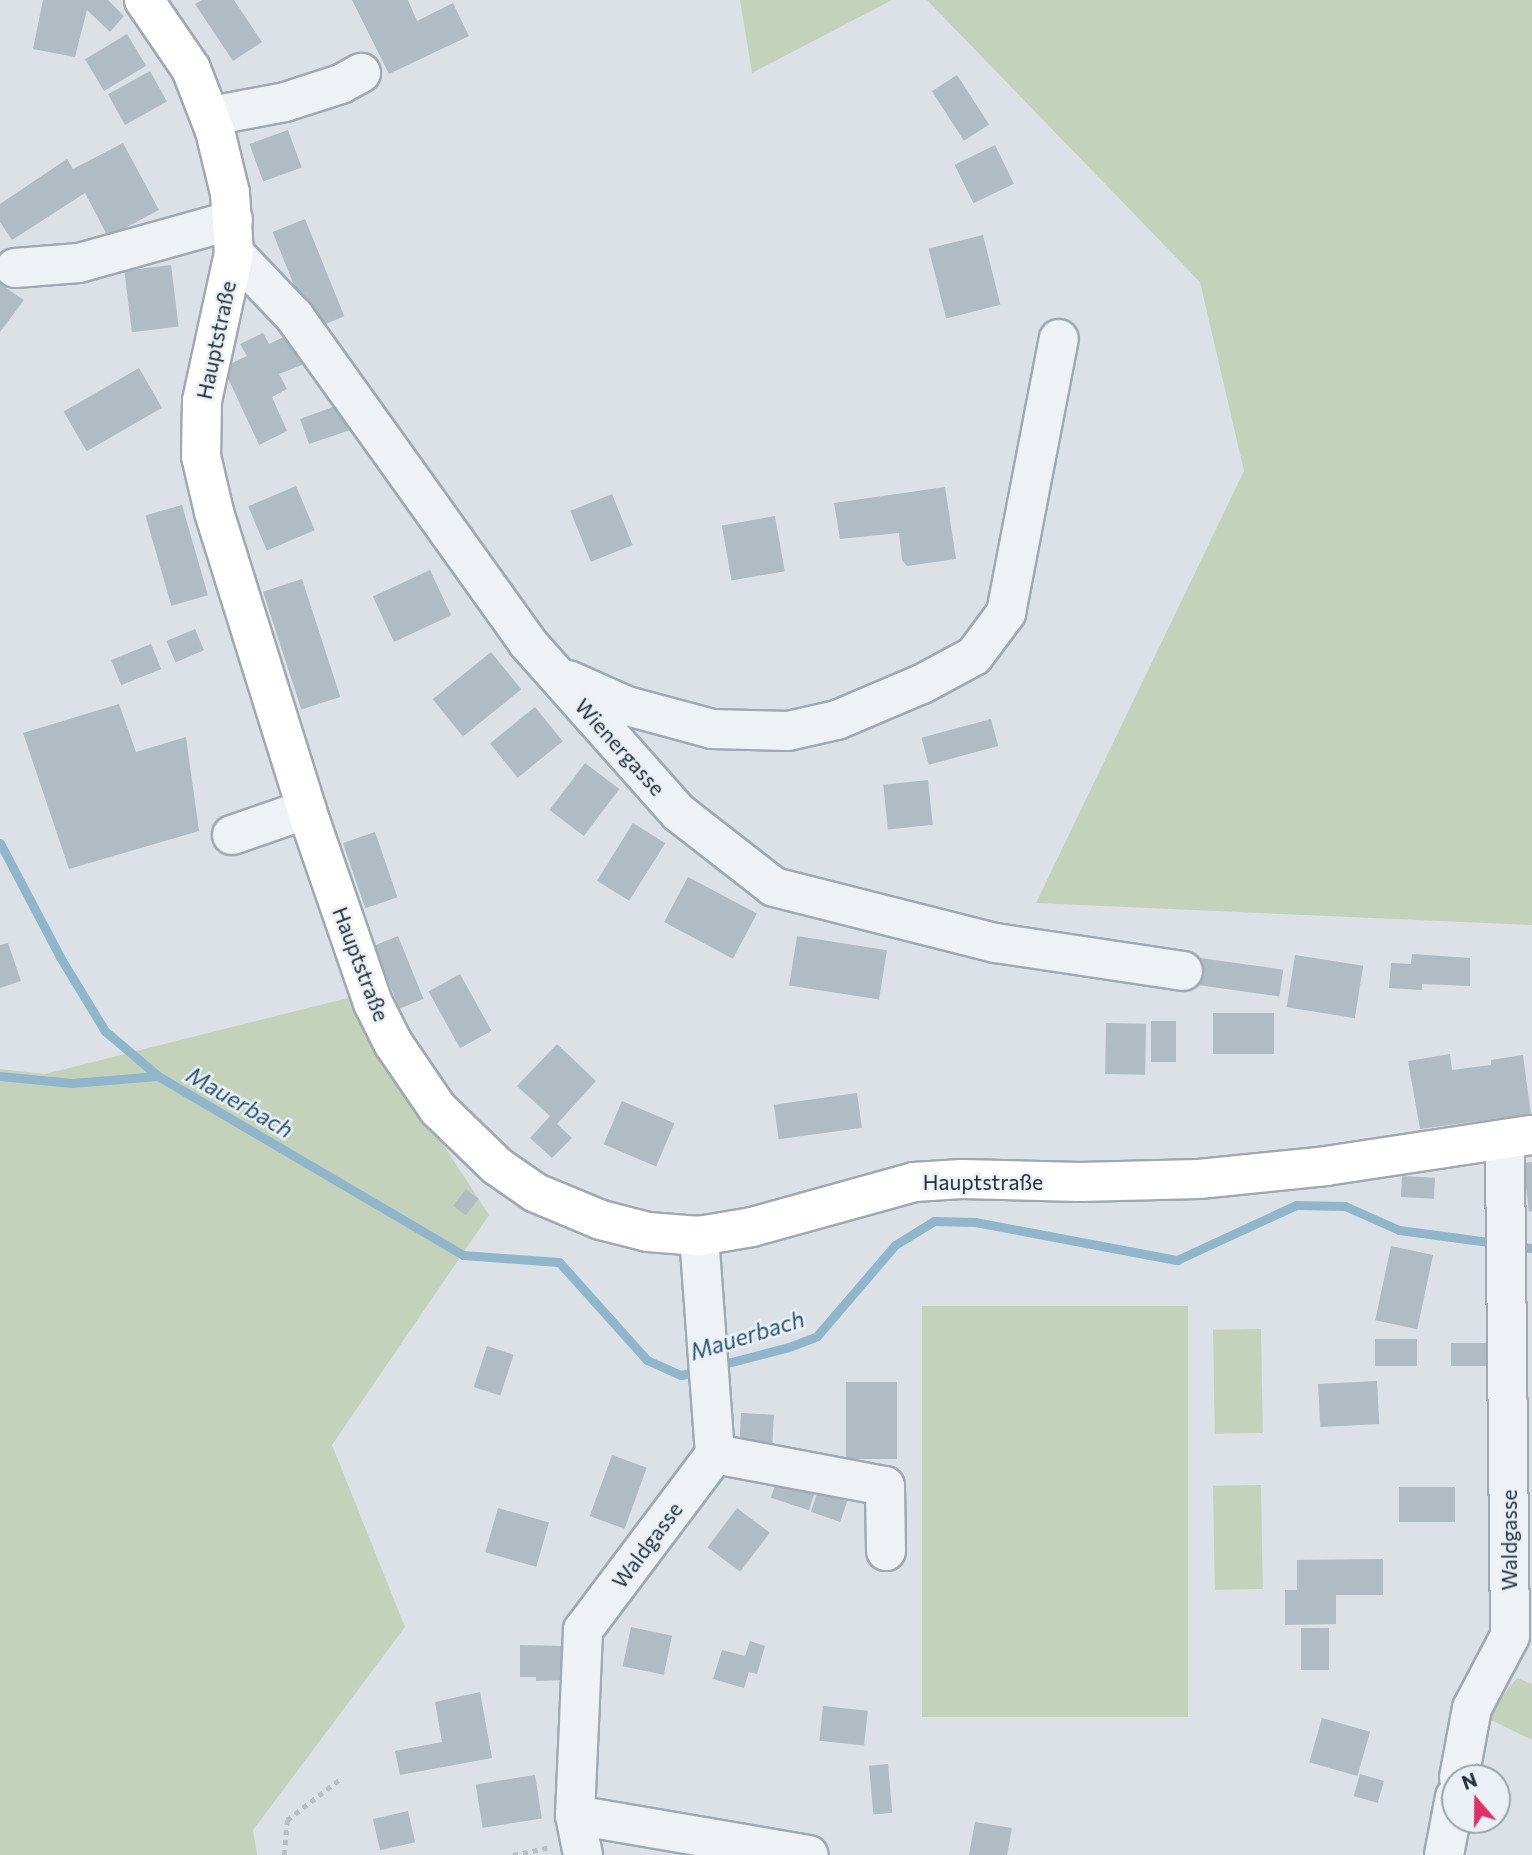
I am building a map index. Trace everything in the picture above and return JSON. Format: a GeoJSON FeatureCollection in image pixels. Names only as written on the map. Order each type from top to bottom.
{"type":"FeatureCollection","features":[{"type":"Feature","properties":{"kind":"main road","name":"Hauptstraße"},"geometry":{"type":"LineString","coordinates":[[144,0],[191,69],[211,116],[223,159],[234,236],[202,401],[201,456],[214,512],[307,809],[373,1003],[406,1063],[451,1123],[497,1166],[556,1203],[628,1228],[699,1236],[752,1227],[914,1182],[961,1179],[1080,1182],[1199,1179],[1326,1166],[1518,1137]]}},
{"type":"Feature","properties":{"kind":"street"},"geometry":{"type":"LineString","coordinates":[[211,116],[285,102],[341,84],[361,73]]}},
{"type":"Feature","properties":{"kind":"street"},"geometry":{"type":"LineString","coordinates":[[15,268],[79,263],[234,236]]}},
{"type":"Feature","properties":{"kind":"street","name":"Wienergasse"},"geometry":{"type":"LineString","coordinates":[[234,236],[527,642],[679,813],[774,887],[996,943],[1183,971]]}},
{"type":"Feature","properties":{"kind":"street"},"geometry":{"type":"LineString","coordinates":[[556,675],[627,706],[712,729],[789,731],[837,720],[922,684],[974,656],[1006,613],[1059,339]]}},
{"type":"Feature","properties":{"kind":"street"},"geometry":{"type":"LineString","coordinates":[[232,835],[307,809]]}},
{"type":"Feature","properties":{"kind":"street","name":"Waldgasse"},"geometry":{"type":"LineString","coordinates":[[1462,1764],[1472,1708],[1510,1636],[1520,1487],[1506,1212],[1518,1137]]}},
{"type":"Feature","properties":{"kind":"street"},"geometry":{"type":"LineString","coordinates":[[699,1236],[715,1454],[885,1486],[886,1550]]}},
{"type":"Feature","properties":{"kind":"street","name":"Waldgasse"},"geometry":{"type":"LineString","coordinates":[[583,1855],[575,1815],[583,1630],[715,1454]]}},
{"type":"Feature","properties":{"kind":"street"},"geometry":{"type":"LineString","coordinates":[[575,1815],[809,1855]]}},
{"type":"Feature","properties":{"kind":"street"},"geometry":{"type":"LineString","coordinates":[[1444,1855],[1448,1834]]}},
{"type":"Feature","properties":{"kind":"path"},"geometry":{"type":"LineString","coordinates":[[284,1855],[288,1820],[340,1779]]}},
{"type":"Feature","properties":{"kind":"green space"},"geometry":{"type":"Polygon","coordinates":[[[740,0],[892,0],[752,73],[740,0]]]}},
{"type":"Feature","properties":{"kind":"green space"},"geometry":{"type":"Polygon","coordinates":[[[927,0],[1532,0],[1532,925],[1036,903],[1244,471],[1200,282],[927,0]]]}},
{"type":"Feature","properties":{"kind":"green space"},"geometry":{"type":"Polygon","coordinates":[[[348,998],[489,1215],[332,1445],[405,1627],[253,1830],[257,1855],[0,1855],[0,1069],[45,1074],[348,998]]]}},
{"type":"Feature","properties":{"kind":"green space"},"geometry":{"type":"Polygon","coordinates":[[[922,1306],[1188,1306],[1188,1717],[922,1717],[922,1306]]]}},
{"type":"Feature","properties":{"kind":"green space"},"geometry":{"type":"Polygon","coordinates":[[[1261,1329],[1263,1433],[1215,1434],[1213,1330],[1261,1329]]]}},
{"type":"Feature","properties":{"kind":"green space"},"geometry":{"type":"Polygon","coordinates":[[[1261,1485],[1263,1589],[1215,1590],[1213,1486],[1261,1485]]]}},
{"type":"Feature","properties":{"kind":"green space"},"geometry":{"type":"Polygon","coordinates":[[[1517,1678],[1532,1684],[1532,1740],[1485,1717],[1517,1678]]]}},
{"type":"Feature","properties":{"kind":"building"},"geometry":{"type":"Polygon","coordinates":[[[43,0],[108,0],[124,16],[110,32],[87,10],[75,57],[33,49],[43,0]]]}},
{"type":"Feature","properties":{"kind":"building"},"geometry":{"type":"Polygon","coordinates":[[[202,0],[234,0],[262,42],[233,61],[195,4],[202,0]]]}},
{"type":"Feature","properties":{"kind":"building"},"geometry":{"type":"Polygon","coordinates":[[[352,0],[408,0],[417,21],[453,3],[469,36],[389,74],[352,0]]]}},
{"type":"Feature","properties":{"kind":"building"},"geometry":{"type":"Polygon","coordinates":[[[127,34],[146,66],[104,91],[85,59],[127,34]]]}},
{"type":"Feature","properties":{"kind":"building"},"geometry":{"type":"Polygon","coordinates":[[[150,71],[167,102],[125,125],[108,94],[150,71]]]}},
{"type":"Feature","properties":{"kind":"building"},"geometry":{"type":"Polygon","coordinates":[[[957,75],[989,124],[964,141],[932,91],[957,75]]]}},
{"type":"Feature","properties":{"kind":"building"},"geometry":{"type":"Polygon","coordinates":[[[288,130],[302,168],[263,182],[249,144],[288,130]]]}},
{"type":"Feature","properties":{"kind":"building"},"geometry":{"type":"Polygon","coordinates":[[[123,143],[159,210],[108,237],[85,193],[12,240],[0,222],[0,204],[67,159],[73,169],[123,143]]]}},
{"type":"Feature","properties":{"kind":"building"},"geometry":{"type":"Polygon","coordinates":[[[995,145],[1014,184],[973,203],[955,165],[995,145]]]}},
{"type":"Feature","properties":{"kind":"building"},"geometry":{"type":"Polygon","coordinates":[[[305,219],[344,316],[312,329],[273,232],[305,219]]]}},
{"type":"Feature","properties":{"kind":"building"},"geometry":{"type":"Polygon","coordinates":[[[983,235],[1000,305],[946,318],[929,249],[983,235]]]}},
{"type":"Feature","properties":{"kind":"building"},"geometry":{"type":"Polygon","coordinates":[[[171,265],[179,327],[132,332],[124,271],[171,265]]]}},
{"type":"Feature","properties":{"kind":"building"},"geometry":{"type":"Polygon","coordinates":[[[0,284],[24,300],[0,332],[0,284]]]}},
{"type":"Feature","properties":{"kind":"building"},"geometry":{"type":"Polygon","coordinates":[[[294,332],[314,360],[279,374],[287,389],[272,397],[287,431],[259,445],[226,374],[230,364],[247,356],[240,344],[263,333],[269,344],[294,332]]]}},
{"type":"Feature","properties":{"kind":"building"},"geometry":{"type":"Polygon","coordinates":[[[139,368],[162,408],[87,451],[64,412],[139,368]]]}},
{"type":"Feature","properties":{"kind":"building"},"geometry":{"type":"Polygon","coordinates":[[[341,404],[359,427],[309,444],[300,419],[341,404]]]}},
{"type":"Feature","properties":{"kind":"building"},"geometry":{"type":"Polygon","coordinates":[[[296,486],[315,530],[267,551],[248,506],[296,486]]]}},
{"type":"Feature","properties":{"kind":"building"},"geometry":{"type":"Polygon","coordinates":[[[945,487],[956,559],[907,566],[902,560],[899,533],[840,539],[834,503],[945,487]]]}},
{"type":"Feature","properties":{"kind":"building"},"geometry":{"type":"Polygon","coordinates":[[[612,494],[633,545],[591,562],[570,511],[612,494]]]}},
{"type":"Feature","properties":{"kind":"building"},"geometry":{"type":"Polygon","coordinates":[[[182,505],[208,595],[171,606],[145,515],[182,505]]]}},
{"type":"Feature","properties":{"kind":"building"},"geometry":{"type":"Polygon","coordinates":[[[775,516],[785,571],[732,581],[722,525],[775,516]]]}},
{"type":"Feature","properties":{"kind":"building"},"geometry":{"type":"Polygon","coordinates":[[[430,570],[451,615],[394,642],[373,597],[430,570]]]}},
{"type":"Feature","properties":{"kind":"building"},"geometry":{"type":"Polygon","coordinates":[[[302,579],[340,697],[301,710],[263,592],[302,579]]]}},
{"type":"Feature","properties":{"kind":"building"},"geometry":{"type":"Polygon","coordinates":[[[195,629],[204,650],[175,662],[166,641],[195,629]]]}},
{"type":"Feature","properties":{"kind":"building"},"geometry":{"type":"Polygon","coordinates":[[[151,644],[161,669],[121,685],[111,660],[151,644]]]}},
{"type":"Feature","properties":{"kind":"building"},"geometry":{"type":"Polygon","coordinates":[[[491,652],[521,689],[463,737],[433,699],[491,652]]]}},
{"type":"Feature","properties":{"kind":"building"},"geometry":{"type":"Polygon","coordinates":[[[119,704],[136,752],[186,737],[199,831],[69,869],[23,733],[119,704]]]}},
{"type":"Feature","properties":{"kind":"building"},"geometry":{"type":"Polygon","coordinates":[[[535,707],[563,741],[518,778],[490,744],[535,707]]]}},
{"type":"Feature","properties":{"kind":"building"},"geometry":{"type":"Polygon","coordinates":[[[991,719],[998,746],[929,765],[921,738],[991,719]]]}},
{"type":"Feature","properties":{"kind":"building"},"geometry":{"type":"Polygon","coordinates":[[[585,763],[619,789],[584,836],[549,810],[585,763]]]}},
{"type":"Feature","properties":{"kind":"building"},"geometry":{"type":"Polygon","coordinates":[[[928,780],[933,825],[888,829],[883,785],[928,780]]]}},
{"type":"Feature","properties":{"kind":"building"},"geometry":{"type":"Polygon","coordinates":[[[633,823],[665,843],[629,901],[597,881],[633,823]]]}},
{"type":"Feature","properties":{"kind":"building"},"geometry":{"type":"Polygon","coordinates":[[[375,832],[397,897],[365,908],[343,843],[375,832]]]}},
{"type":"Feature","properties":{"kind":"building"},"geometry":{"type":"Polygon","coordinates":[[[688,877],[757,914],[733,959],[664,922],[688,877]]]}},
{"type":"Feature","properties":{"kind":"building"},"geometry":{"type":"Polygon","coordinates":[[[398,936],[423,999],[399,1009],[374,946],[398,936]]]}},
{"type":"Feature","properties":{"kind":"building"},"geometry":{"type":"Polygon","coordinates":[[[797,936],[887,950],[879,1000],[789,985],[797,936]]]}},
{"type":"Feature","properties":{"kind":"building"},"geometry":{"type":"Polygon","coordinates":[[[8,943],[21,981],[0,988],[0,945],[8,943]]]}},
{"type":"Feature","properties":{"kind":"building"},"geometry":{"type":"Polygon","coordinates":[[[1412,954],[1470,958],[1470,986],[1422,984],[1422,990],[1389,988],[1391,963],[1411,964],[1412,954]]]}},
{"type":"Feature","properties":{"kind":"building"},"geometry":{"type":"Polygon","coordinates":[[[1295,955],[1363,966],[1355,1018],[1287,1007],[1295,955]]]}},
{"type":"Feature","properties":{"kind":"building"},"geometry":{"type":"Polygon","coordinates":[[[1200,958],[1283,970],[1279,996],[1196,985],[1200,958]]]}},
{"type":"Feature","properties":{"kind":"building"},"geometry":{"type":"Polygon","coordinates":[[[460,974],[492,1031],[460,1048],[429,991],[460,974]]]}},
{"type":"Feature","properties":{"kind":"building"},"geometry":{"type":"Polygon","coordinates":[[[1213,1013],[1274,1013],[1274,1054],[1213,1054],[1213,1013]]]}},
{"type":"Feature","properties":{"kind":"building"},"geometry":{"type":"Polygon","coordinates":[[[1151,1021],[1176,1021],[1176,1062],[1151,1062],[1151,1021]]]}},
{"type":"Feature","properties":{"kind":"building"},"geometry":{"type":"Polygon","coordinates":[[[1106,1023],[1146,1024],[1145,1075],[1105,1074],[1106,1023]]]}},
{"type":"Feature","properties":{"kind":"building"},"geometry":{"type":"Polygon","coordinates":[[[557,1044],[596,1081],[557,1124],[572,1138],[552,1158],[530,1138],[550,1116],[517,1086],[557,1044]]]}},
{"type":"Feature","properties":{"kind":"building"},"geometry":{"type":"Polygon","coordinates":[[[1450,1054],[1452,1070],[1491,1065],[1491,1060],[1523,1055],[1531,1114],[1420,1129],[1408,1061],[1450,1054]]]}},
{"type":"Feature","properties":{"kind":"building"},"geometry":{"type":"Polygon","coordinates":[[[857,1093],[862,1128],[779,1139],[774,1105],[857,1093]]]}},
{"type":"Feature","properties":{"kind":"building"},"geometry":{"type":"Polygon","coordinates":[[[622,1101],[674,1123],[656,1167],[604,1144],[622,1101]]]}},
{"type":"Feature","properties":{"kind":"building"},"geometry":{"type":"Polygon","coordinates":[[[1532,1162],[1532,1211],[1529,1212],[1523,1163],[1532,1162]]]}},
{"type":"Feature","properties":{"kind":"building"},"geometry":{"type":"Polygon","coordinates":[[[1402,1176],[1435,1178],[1434,1199],[1401,1197],[1402,1176]]]}},
{"type":"Feature","properties":{"kind":"building"},"geometry":{"type":"Polygon","coordinates":[[[466,1189],[479,1199],[466,1215],[453,1206],[466,1189]]]}},
{"type":"Feature","properties":{"kind":"building"},"geometry":{"type":"Polygon","coordinates":[[[1391,1246],[1433,1255],[1417,1329],[1375,1320],[1391,1246]]]}},
{"type":"Feature","properties":{"kind":"building"},"geometry":{"type":"Polygon","coordinates":[[[1375,1339],[1417,1339],[1417,1366],[1375,1366],[1375,1339]]]}},
{"type":"Feature","properties":{"kind":"building"},"geometry":{"type":"Polygon","coordinates":[[[1451,1343],[1494,1343],[1494,1366],[1451,1366],[1451,1343]]]}},
{"type":"Feature","properties":{"kind":"building"},"geometry":{"type":"Polygon","coordinates":[[[487,1346],[514,1355],[500,1396],[474,1387],[487,1346]]]}},
{"type":"Feature","properties":{"kind":"building"},"geometry":{"type":"Polygon","coordinates":[[[1377,1381],[1379,1424],[1320,1427],[1318,1384],[1377,1381]]]}},
{"type":"Feature","properties":{"kind":"building"},"geometry":{"type":"Polygon","coordinates":[[[846,1382],[897,1382],[897,1459],[846,1459],[846,1382]]]}},
{"type":"Feature","properties":{"kind":"building"},"geometry":{"type":"Polygon","coordinates":[[[741,1413],[774,1415],[772,1446],[739,1444],[741,1413]]]}},
{"type":"Feature","properties":{"kind":"building"},"geometry":{"type":"Polygon","coordinates":[[[612,1455],[647,1468],[625,1529],[590,1516],[612,1455]]]}},
{"type":"Feature","properties":{"kind":"building"},"geometry":{"type":"Polygon","coordinates":[[[778,1476],[816,1488],[809,1510],[771,1498],[778,1476]]]}},
{"type":"Feature","properties":{"kind":"building"},"geometry":{"type":"Polygon","coordinates":[[[1399,1487],[1455,1487],[1455,1522],[1399,1522],[1399,1487]]]}},
{"type":"Feature","properties":{"kind":"building"},"geometry":{"type":"Polygon","coordinates":[[[818,1491],[847,1501],[840,1522],[811,1512],[818,1491]]]}},
{"type":"Feature","properties":{"kind":"building"},"geometry":{"type":"Polygon","coordinates":[[[498,1508],[549,1523],[536,1567],[485,1552],[498,1508]]]}},
{"type":"Feature","properties":{"kind":"building"},"geometry":{"type":"Polygon","coordinates":[[[737,1508],[770,1533],[740,1572],[708,1547],[737,1508]]]}},
{"type":"Feature","properties":{"kind":"building"},"geometry":{"type":"Polygon","coordinates":[[[1383,1559],[1383,1595],[1336,1595],[1336,1624],[1285,1625],[1285,1590],[1297,1590],[1297,1560],[1383,1559]]]}},
{"type":"Feature","properties":{"kind":"building"},"geometry":{"type":"Polygon","coordinates":[[[631,1627],[672,1636],[664,1675],[623,1666],[631,1627]]]}},
{"type":"Feature","properties":{"kind":"building"},"geometry":{"type":"Polygon","coordinates":[[[1301,1628],[1329,1628],[1329,1670],[1301,1670],[1301,1628]]]}},
{"type":"Feature","properties":{"kind":"building"},"geometry":{"type":"Polygon","coordinates":[[[750,1641],[765,1646],[757,1674],[749,1672],[744,1688],[713,1679],[722,1650],[745,1656],[750,1641]]]}},
{"type":"Feature","properties":{"kind":"building"},"geometry":{"type":"Polygon","coordinates":[[[520,1645],[568,1646],[567,1680],[536,1681],[536,1677],[520,1677],[520,1645]]]}},
{"type":"Feature","properties":{"kind":"building"},"geometry":{"type":"Polygon","coordinates":[[[480,1692],[492,1758],[400,1775],[395,1751],[442,1742],[435,1702],[480,1692]]]}},
{"type":"Feature","properties":{"kind":"building"},"geometry":{"type":"Polygon","coordinates":[[[823,1706],[868,1711],[864,1746],[819,1741],[823,1706]]]}},
{"type":"Feature","properties":{"kind":"building"},"geometry":{"type":"Polygon","coordinates":[[[1322,1718],[1370,1732],[1357,1776],[1309,1762],[1322,1718]]]}},
{"type":"Feature","properties":{"kind":"building"},"geometry":{"type":"Polygon","coordinates":[[[888,1764],[892,1813],[873,1814],[869,1766],[888,1764]]]}},
{"type":"Feature","properties":{"kind":"building"},"geometry":{"type":"Polygon","coordinates":[[[1360,1774],[1384,1781],[1378,1803],[1354,1796],[1360,1774]]]}},
{"type":"Feature","properties":{"kind":"building"},"geometry":{"type":"Polygon","coordinates":[[[535,1775],[542,1818],[483,1828],[476,1784],[535,1775]]]}},
{"type":"Feature","properties":{"kind":"building"},"geometry":{"type":"Polygon","coordinates":[[[408,1811],[415,1842],[380,1850],[373,1819],[408,1811]]]}},
{"type":"Feature","properties":{"kind":"building"},"geometry":{"type":"Polygon","coordinates":[[[975,1822],[1012,1828],[1007,1855],[969,1855],[975,1822]]]}},
{"type":"Feature","properties":{"kind":"waterway","name":"Mauerbach"},"geometry":{"type":"LineString","coordinates":[[0,843],[60,957],[105,1031],[158,1076],[463,1255],[559,1262],[647,1360],[681,1375],[700,1371]]}},
{"type":"Feature","properties":{"kind":"waterway"},"geometry":{"type":"LineString","coordinates":[[0,1076],[72,1083],[158,1076]]}},
{"type":"Feature","properties":{"kind":"waterway","name":"Mauerbach"},"geometry":{"type":"LineString","coordinates":[[716,1366],[789,1347],[817,1336],[895,1245],[934,1221],[975,1222],[1177,1260],[1296,1205],[1345,1206],[1399,1230],[1496,1243]]}},
{"type":"Feature","properties":{"kind":"waterway","name":"Mauerbach"},"geometry":{"type":"LineString","coordinates":[[1513,1246],[1532,1248]]}}]}
